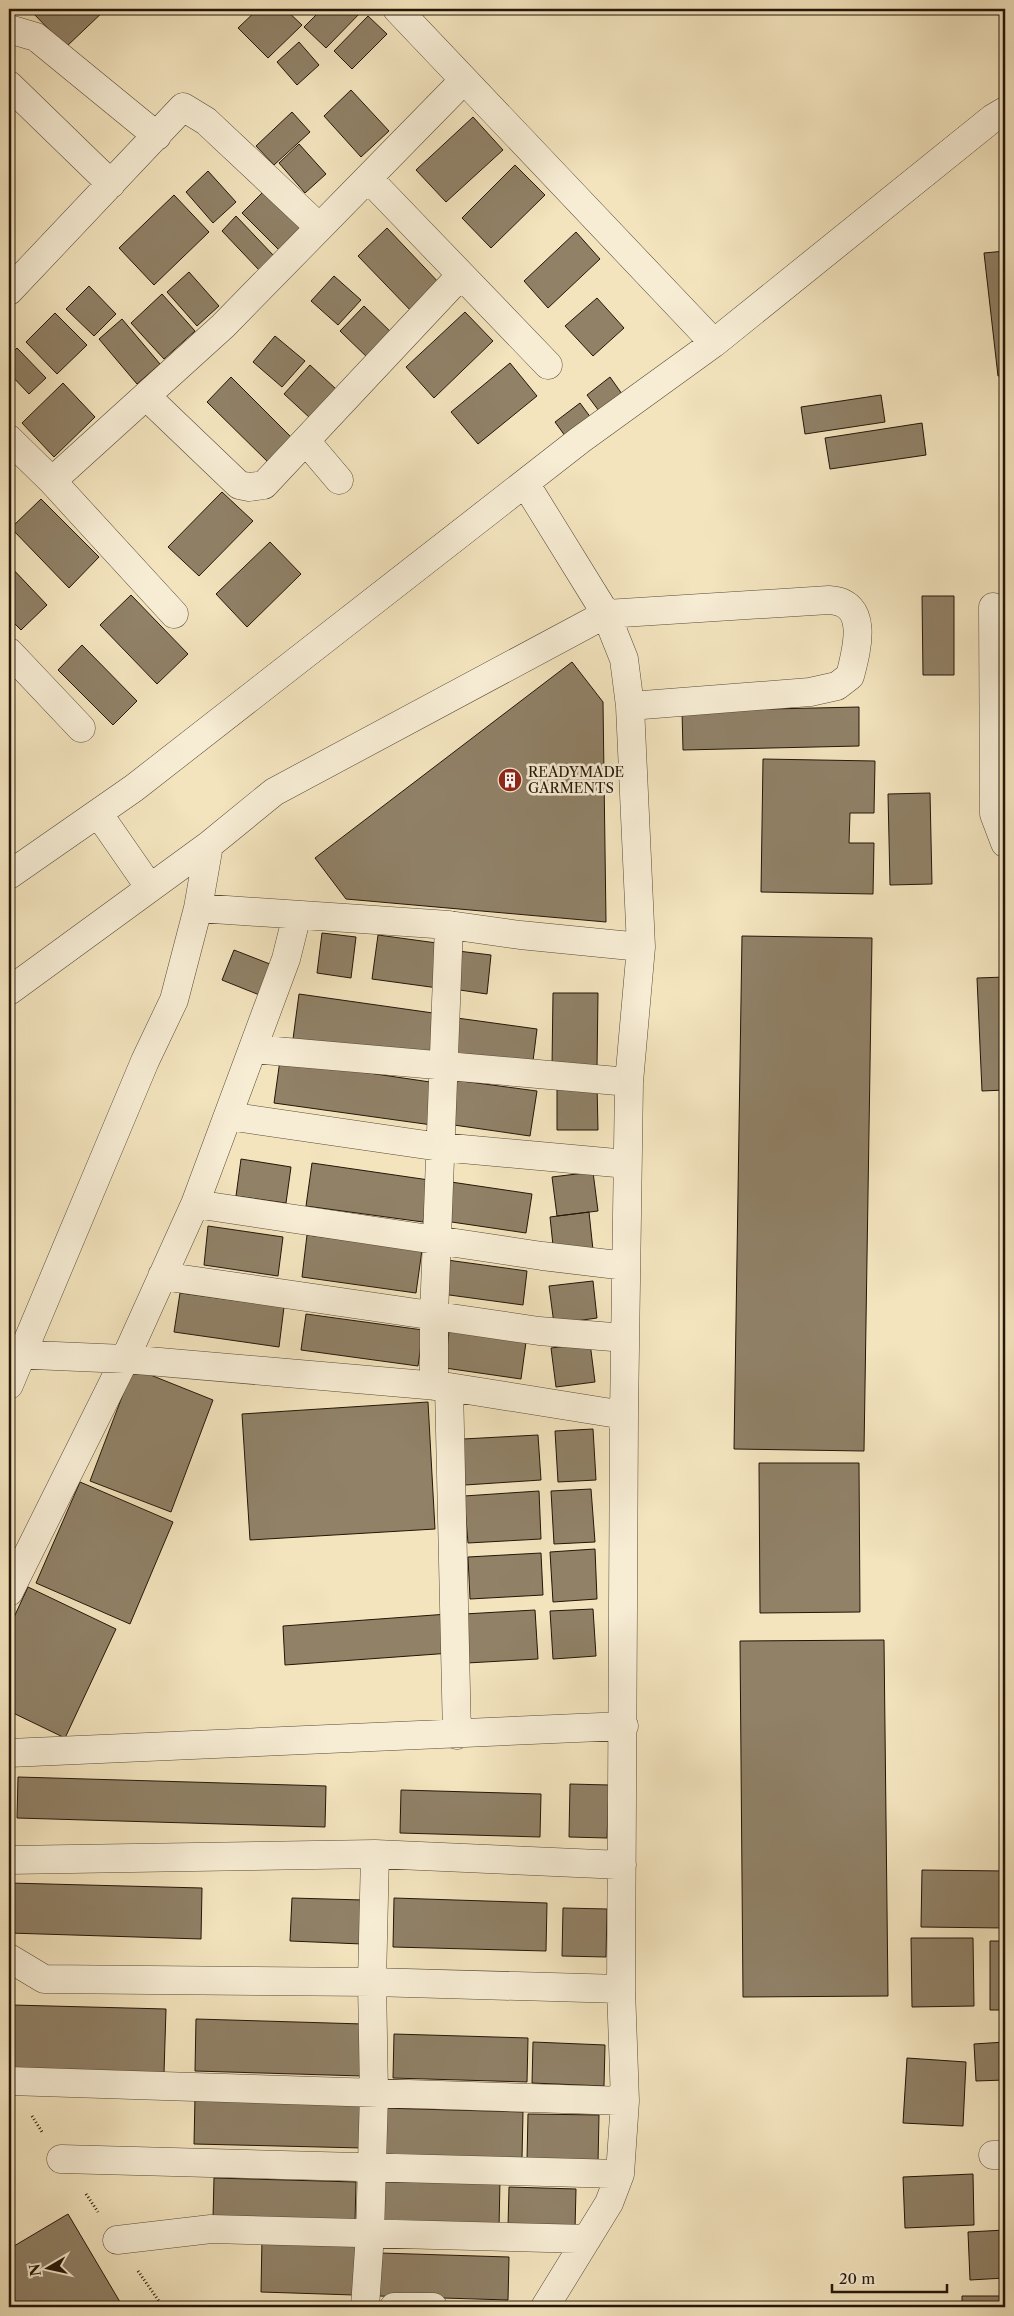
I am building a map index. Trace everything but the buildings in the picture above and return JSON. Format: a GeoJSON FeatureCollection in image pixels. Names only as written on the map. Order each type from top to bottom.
{"type":"FeatureCollection","features":[{"type":"Feature","properties":{"kind":"street"},"geometry":{"type":"LineString","coordinates":[[397,9],[714,343]]}},
{"type":"Feature","properties":{"kind":"street"},"geometry":{"type":"LineString","coordinates":[[9,29],[36,37],[157,136]]}},
{"type":"Feature","properties":{"kind":"street"},"geometry":{"type":"LineString","coordinates":[[52,481],[223,326],[464,80]]}},
{"type":"Feature","properties":{"kind":"street"},"geometry":{"type":"LineString","coordinates":[[9,85],[111,184]]}},
{"type":"Feature","properties":{"kind":"street"},"geometry":{"type":"LineString","coordinates":[[9,291],[183,107],[206,121],[319,228]]}},
{"type":"Feature","properties":{"kind":"street"},"geometry":{"type":"LineString","coordinates":[[9,875],[134,788],[580,440],[714,343],[993,118],[1005,111]]}},
{"type":"Feature","properties":{"kind":"street"},"geometry":{"type":"LineString","coordinates":[[368,178],[548,365]]}},
{"type":"Feature","properties":{"kind":"street"},"geometry":{"type":"LineString","coordinates":[[146,396],[239,485],[249,487],[264,485],[462,275]]}},
{"type":"Feature","properties":{"kind":"street"},"geometry":{"type":"LineString","coordinates":[[9,439],[52,481],[174,614]]}},
{"type":"Feature","properties":{"kind":"street"},"geometry":{"type":"LineString","coordinates":[[306,441],[339,480]]}},
{"type":"Feature","properties":{"kind":"street"},"geometry":{"type":"LineString","coordinates":[[525,483],[606,614],[624,659],[630,706],[641,947],[628,1082],[621,1989],[625,2101],[620,2174],[609,2203],[548,2307]]}},
{"type":"Feature","properties":{"kind":"street"},"geometry":{"type":"LineString","coordinates":[[9,991],[209,844],[274,792],[606,614],[842,601],[852,611],[858,625],[850,676],[837,686],[810,692],[630,706]]}},
{"type":"Feature","properties":{"kind":"street"},"geometry":{"type":"LineString","coordinates":[[993,607],[994,814],[1005,843]]}},
{"type":"Feature","properties":{"kind":"street"},"geometry":{"type":"LineString","coordinates":[[9,652],[81,728]]}},
{"type":"Feature","properties":{"kind":"street"},"geometry":{"type":"LineString","coordinates":[[98,813],[150,888]]}},
{"type":"Feature","properties":{"kind":"street"},"geometry":{"type":"LineString","coordinates":[[9,1385],[15,1355],[145,1061],[174,1000],[198,908],[209,844]]}},
{"type":"Feature","properties":{"kind":"street"},"geometry":{"type":"LineString","coordinates":[[198,908],[449,925],[520,935],[641,947]]}},
{"type":"Feature","properties":{"kind":"street"},"geometry":{"type":"LineString","coordinates":[[9,1592],[125,1359],[195,1204],[286,959],[297,915]]}},
{"type":"Feature","properties":{"kind":"street"},"geometry":{"type":"LineString","coordinates":[[449,925],[434,1315],[442,1386],[457,1735]]}},
{"type":"Feature","properties":{"kind":"street"},"geometry":{"type":"LineString","coordinates":[[253,1049],[628,1082]]}},
{"type":"Feature","properties":{"kind":"street"},"geometry":{"type":"LineString","coordinates":[[228,1116],[440,1147],[627,1164]]}},
{"type":"Feature","properties":{"kind":"street"},"geometry":{"type":"LineString","coordinates":[[195,1204],[542,1256],[626,1266]]}},
{"type":"Feature","properties":{"kind":"street"},"geometry":{"type":"LineString","coordinates":[[162,1276],[539,1331],[625,1338]]}},
{"type":"Feature","properties":{"kind":"street"},"geometry":{"type":"LineString","coordinates":[[15,1355],[125,1359],[442,1386],[624,1415]]}},
{"type":"Feature","properties":{"kind":"street"},"geometry":{"type":"LineString","coordinates":[[9,1753],[457,1735],[624,1726]]}},
{"type":"Feature","properties":{"kind":"street"},"geometry":{"type":"LineString","coordinates":[[9,1860],[375,1854],[622,1865]]}},
{"type":"Feature","properties":{"kind":"street"},"geometry":{"type":"LineString","coordinates":[[365,2307],[370,2234],[374,2093],[372,1982],[375,1854]]}},
{"type":"Feature","properties":{"kind":"street"},"geometry":{"type":"LineString","coordinates":[[9,1958],[44,1978],[372,1982],[621,1989]]}},
{"type":"Feature","properties":{"kind":"street"},"geometry":{"type":"LineString","coordinates":[[9,2081],[625,2101]]}},
{"type":"Feature","properties":{"kind":"street"},"geometry":{"type":"LineString","coordinates":[[62,2159],[620,2174]]}},
{"type":"Feature","properties":{"kind":"street"},"geometry":{"type":"LineString","coordinates":[[118,2240],[212,2229],[587,2239]]}},
{"type":"Feature","properties":{"kind":"street"},"geometry":{"type":"LineString","coordinates":[[394,2307],[433,2307]]}},
{"type":"Feature","properties":{"kind":"place","name":"READYMADE GARMENTS"},"geometry":{"type":"Point","coordinates":[510,780]}}]}
